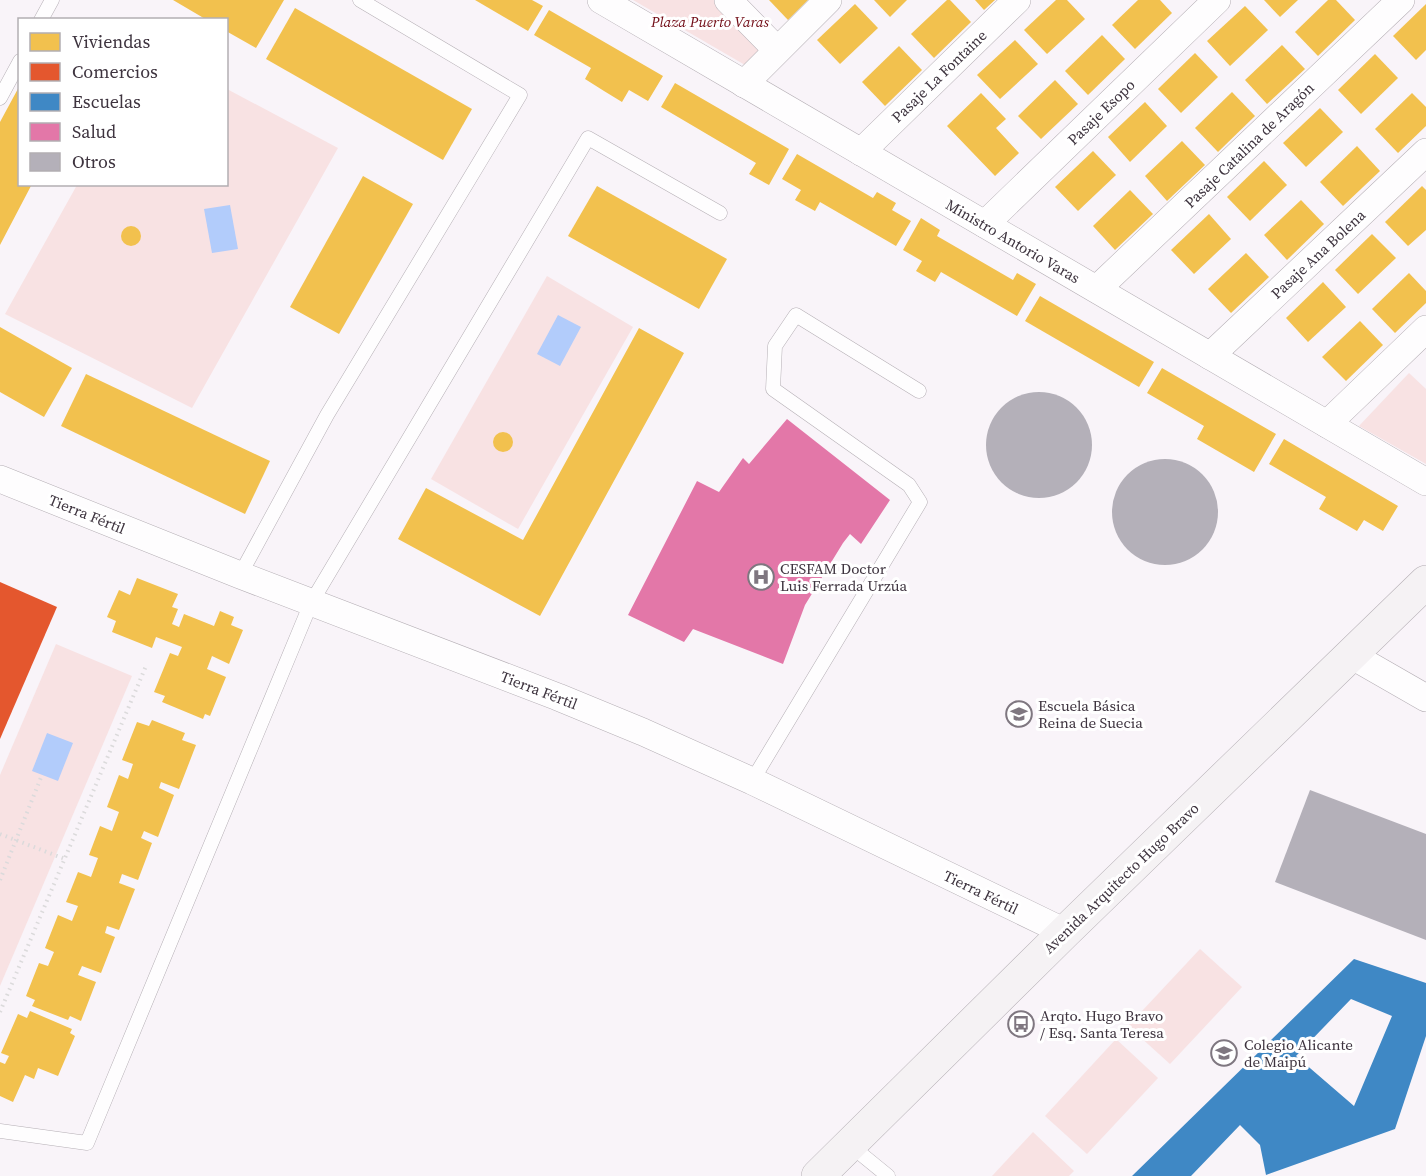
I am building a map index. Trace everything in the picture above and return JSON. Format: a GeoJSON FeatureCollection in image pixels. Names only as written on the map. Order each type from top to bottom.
{"type":"FeatureCollection","features":[{"type":"Feature","properties":{"kind":"street","name":"Ministro Antorio Varas"},"geometry":{"type":"LineString","coordinates":[[601,0],[1426,482]]}},
{"type":"Feature","properties":{"kind":"street"},"geometry":{"type":"LineString","coordinates":[[728,0],[777,50]]}},
{"type":"Feature","properties":{"kind":"street"},"geometry":{"type":"LineString","coordinates":[[744,84],[828,0]]}},
{"type":"Feature","properties":{"kind":"street","name":"Pasaje La Fontaine"},"geometry":{"type":"LineString","coordinates":[[861,152],[1017,0]]}},
{"type":"Feature","properties":{"kind":"street","name":"Pasaje Esopo"},"geometry":{"type":"LineString","coordinates":[[985,224],[1217,0]]}},
{"type":"Feature","properties":{"kind":"street","name":"Pasaje Catalina de Aragón"},"geometry":{"type":"LineString","coordinates":[[1097,289],[1401,0]]}},
{"type":"Feature","properties":{"kind":"street","name":"Pasaje Ana Bolena"},"geometry":{"type":"LineString","coordinates":[[1210,356],[1426,152]]}},
{"type":"Feature","properties":{"kind":"street"},"geometry":{"type":"LineString","coordinates":[[1327,424],[1426,329]]}},
{"type":"Feature","properties":{"kind":"street","name":"Tierra Fértil"},"geometry":{"type":"LineString","coordinates":[[0,479],[643,732],[752,781],[1065,932]]}},
{"type":"Feature","properties":{"kind":"street","name":"Avenida Arquitecto Hugo Bravo"},"geometry":{"type":"LineString","coordinates":[[818,1176],[1065,932],[1426,582]]}},
{"type":"Feature","properties":{"kind":"street"},"geometry":{"type":"LineString","coordinates":[[1351,655],[1426,698]]}},
{"type":"Feature","properties":{"kind":"lane"},"geometry":{"type":"LineString","coordinates":[[42,18],[52,0]]}},
{"type":"Feature","properties":{"kind":"lane"},"geometry":{"type":"LineString","coordinates":[[240,575],[327,415],[520,95],[360,0]]}},
{"type":"Feature","properties":{"kind":"lane"},"geometry":{"type":"LineString","coordinates":[[0,98],[18,65]]}},
{"type":"Feature","properties":{"kind":"lane"},"geometry":{"type":"LineString","coordinates":[[0,1131],[87,1143],[311,603],[588,138],[720,213]]}},
{"type":"Feature","properties":{"kind":"lane"},"geometry":{"type":"LineString","coordinates":[[752,781],[920,502],[909,485],[773,389],[775,345],[796,315],[919,391]]}},
{"type":"Feature","properties":{"kind":"lane"},"geometry":{"type":"LineString","coordinates":[[850,1145],[888,1176]]}},
{"type":"Feature","properties":{"kind":"path"},"geometry":{"type":"LineString","coordinates":[[0,1012],[146,666]]}},
{"type":"Feature","properties":{"kind":"path"},"geometry":{"type":"LineString","coordinates":[[0,880],[42,775]]}},
{"type":"Feature","properties":{"kind":"path"},"geometry":{"type":"LineString","coordinates":[[0,834],[65,859]]}},
{"type":"Feature","properties":{"kind":"green space","name":"Plaza Puerto Varas"},"geometry":{"type":"Polygon","coordinates":[[[633,0],[718,0],[768,50],[745,65],[633,0]]]}},
{"type":"Feature","properties":{"kind":"green space"},"geometry":{"type":"Polygon","coordinates":[[[228,90],[338,148],[192,408],[5,314],[76,186],[228,186],[228,90]]]}},
{"type":"Feature","properties":{"kind":"green space"},"geometry":{"type":"Polygon","coordinates":[[[547,276],[633,327],[518,529],[431,479],[547,276]]]}},
{"type":"Feature","properties":{"kind":"green space"},"geometry":{"type":"Polygon","coordinates":[[[1409,373],[1426,389],[1426,464],[1359,426],[1409,373]]]}},
{"type":"Feature","properties":{"kind":"green space"},"geometry":{"type":"Polygon","coordinates":[[[56,644],[132,676],[0,986],[0,775],[56,644]]]}},
{"type":"Feature","properties":{"kind":"green space"},"geometry":{"type":"Polygon","coordinates":[[[1200,949],[1242,987],[1170,1064],[1128,1026],[1200,949]]]}},
{"type":"Feature","properties":{"kind":"green space"},"geometry":{"type":"Polygon","coordinates":[[[1116,1039],[1158,1078],[1087,1154],[1045,1116],[1116,1039]]]}},
{"type":"Feature","properties":{"kind":"green space"},"geometry":{"type":"Polygon","coordinates":[[[1033,1132],[1074,1171],[1069,1176],[992,1176],[1033,1132]]]}},
{"type":"Feature","properties":{"kind":"water"},"geometry":{"type":"Polygon","coordinates":[[[230,205],[238,249],[212,253],[204,209],[230,205]]]}},
{"type":"Feature","properties":{"kind":"water"},"geometry":{"type":"Polygon","coordinates":[[[558,315],[581,327],[560,366],[537,354],[558,315]]]}},
{"type":"Feature","properties":{"kind":"water"},"geometry":{"type":"Polygon","coordinates":[[[47,733],[73,743],[58,781],[32,771],[47,733]]]}},
{"type":"Feature","properties":{"kind":"building: Viviendas"},"geometry":{"type":"Polygon","coordinates":[[[173,0],[284,0],[256,48],[228,32],[228,18],[204,18],[173,0]]]}},
{"type":"Feature","properties":{"kind":"building: Viviendas"},"geometry":{"type":"Polygon","coordinates":[[[475,0],[532,0],[543,6],[528,31],[475,0]]]}},
{"type":"Feature","properties":{"kind":"building: Viviendas"},"geometry":{"type":"Polygon","coordinates":[[[769,0],[808,0],[788,20],[769,0]]]}},
{"type":"Feature","properties":{"kind":"building: Viviendas"},"geometry":{"type":"Polygon","coordinates":[[[874,0],[907,0],[890,17],[874,0]]]}},
{"type":"Feature","properties":{"kind":"building: Viviendas"},"geometry":{"type":"Polygon","coordinates":[[[947,0],[950,0],[971,22],[934,58],[911,34],[947,0]]]}},
{"type":"Feature","properties":{"kind":"building: Viviendas"},"geometry":{"type":"Polygon","coordinates":[[[975,0],[995,0],[984,10],[975,0]]]}},
{"type":"Feature","properties":{"kind":"building: Viviendas"},"geometry":{"type":"Polygon","coordinates":[[[1056,0],[1067,0],[1085,19],[1047,54],[1024,30],[1056,0]]]}},
{"type":"Feature","properties":{"kind":"building: Viviendas"},"geometry":{"type":"Polygon","coordinates":[[[1138,0],[1160,0],[1172,13],[1135,49],[1112,25],[1138,0]]]}},
{"type":"Feature","properties":{"kind":"building: Viviendas"},"geometry":{"type":"Polygon","coordinates":[[[1264,0],[1298,0],[1280,17],[1264,0]]]}},
{"type":"Feature","properties":{"kind":"building: Viviendas"},"geometry":{"type":"Polygon","coordinates":[[[1328,0],[1336,0],[1355,20],[1318,56],[1295,32],[1328,0]]]}},
{"type":"Feature","properties":{"kind":"building: Viviendas"},"geometry":{"type":"Polygon","coordinates":[[[855,4],[878,28],[840,64],[817,40],[855,4]]]}},
{"type":"Feature","properties":{"kind":"building: Viviendas"},"geometry":{"type":"Polygon","coordinates":[[[1426,4],[1426,50],[1416,60],[1393,36],[1426,4]]]}},
{"type":"Feature","properties":{"kind":"building: Viviendas"},"geometry":{"type":"Polygon","coordinates":[[[1245,6],[1268,30],[1230,66],[1207,41],[1245,6]]]}},
{"type":"Feature","properties":{"kind":"building: Viviendas"},"geometry":{"type":"Polygon","coordinates":[[[295,8],[472,109],[443,160],[266,59],[295,8]]]}},
{"type":"Feature","properties":{"kind":"building: Viviendas"},"geometry":{"type":"Polygon","coordinates":[[[549,10],[663,76],[648,101],[629,90],[622,102],[585,79],[591,68],[534,35],[549,10]]]}},
{"type":"Feature","properties":{"kind":"building: Viviendas"},"geometry":{"type":"Polygon","coordinates":[[[1102,35],[1125,59],[1088,95],[1065,71],[1102,35]]]}},
{"type":"Feature","properties":{"kind":"building: Viviendas"},"geometry":{"type":"Polygon","coordinates":[[[1015,40],[1038,64],[1000,99],[977,75],[1015,40]]]}},
{"type":"Feature","properties":{"kind":"building: Viviendas"},"geometry":{"type":"Polygon","coordinates":[[[1282,45],[1305,69],[1267,104],[1245,80],[1282,45]]]}},
{"type":"Feature","properties":{"kind":"building: Viviendas"},"geometry":{"type":"Polygon","coordinates":[[[899,46],[922,70],[885,106],[862,82],[899,46]]]}},
{"type":"Feature","properties":{"kind":"building: Viviendas"},"geometry":{"type":"Polygon","coordinates":[[[1195,53],[1218,77],[1181,113],[1158,89],[1195,53]]]}},
{"type":"Feature","properties":{"kind":"building: Viviendas"},"geometry":{"type":"Polygon","coordinates":[[[1375,54],[1398,78],[1361,114],[1338,90],[1375,54]]]}},
{"type":"Feature","properties":{"kind":"building: Viviendas"},"geometry":{"type":"Polygon","coordinates":[[[1055,80],[1078,104],[1041,139],[1018,116],[1055,80]]]}},
{"type":"Feature","properties":{"kind":"building: Viviendas"},"geometry":{"type":"Polygon","coordinates":[[[675,83],[789,149],[769,185],[749,174],[756,163],[661,107],[675,83]]]}},
{"type":"Feature","properties":{"kind":"building: Viviendas"},"geometry":{"type":"Polygon","coordinates":[[[18,89],[18,186],[31,186],[0,245],[0,122],[18,89]]]}},
{"type":"Feature","properties":{"kind":"building: Viviendas"},"geometry":{"type":"Polygon","coordinates":[[[1232,92],[1255,116],[1218,152],[1195,128],[1232,92]]]}},
{"type":"Feature","properties":{"kind":"building: Viviendas"},"geometry":{"type":"Polygon","coordinates":[[[981,93],[1006,119],[996,128],[1019,153],[995,176],[947,126],[981,93]]]}},
{"type":"Feature","properties":{"kind":"building: Viviendas"},"geometry":{"type":"Polygon","coordinates":[[[1412,93],[1426,107],[1426,126],[1398,153],[1375,129],[1412,93]]]}},
{"type":"Feature","properties":{"kind":"building: Viviendas"},"geometry":{"type":"Polygon","coordinates":[[[1145,102],[1167,126],[1130,162],[1108,137],[1145,102]]]}},
{"type":"Feature","properties":{"kind":"building: Viviendas"},"geometry":{"type":"Polygon","coordinates":[[[1320,108],[1343,132],[1306,167],[1283,143],[1320,108]]]}},
{"type":"Feature","properties":{"kind":"building: Viviendas"},"geometry":{"type":"Polygon","coordinates":[[[1182,141],[1205,165],[1167,201],[1145,176],[1182,141]]]}},
{"type":"Feature","properties":{"kind":"building: Viviendas"},"geometry":{"type":"Polygon","coordinates":[[[1357,146],[1380,171],[1343,206],[1320,182],[1357,146]]]}},
{"type":"Feature","properties":{"kind":"building: Viviendas"},"geometry":{"type":"Polygon","coordinates":[[[1093,151],[1116,175],[1078,211],[1055,187],[1093,151]]]}},
{"type":"Feature","properties":{"kind":"building: Viviendas"},"geometry":{"type":"Polygon","coordinates":[[[797,154],[873,198],[877,192],[896,203],[892,210],[911,221],[896,246],[820,202],[815,211],[795,200],[801,190],[782,179],[797,154]]]}},
{"type":"Feature","properties":{"kind":"building: Viviendas"},"geometry":{"type":"Polygon","coordinates":[[[1264,161],[1287,185],[1250,221],[1227,197],[1264,161]]]}},
{"type":"Feature","properties":{"kind":"building: Viviendas"},"geometry":{"type":"Polygon","coordinates":[[[363,176],[413,204],[339,334],[290,307],[363,176]]]}},
{"type":"Feature","properties":{"kind":"building: Viviendas"},"geometry":{"type":"Polygon","coordinates":[[[597,186],[727,259],[699,309],[568,236],[597,186]]]}},
{"type":"Feature","properties":{"kind":"building: Viviendas"},"geometry":{"type":"Polygon","coordinates":[[[1422,186],[1426,190],[1426,230],[1408,246],[1385,222],[1422,186]]]}},
{"type":"Feature","properties":{"kind":"building: Viviendas"},"geometry":{"type":"Polygon","coordinates":[[[1130,190],[1153,214],[1115,250],[1093,226],[1130,190]]]}},
{"type":"Feature","properties":{"kind":"building: Viviendas"},"geometry":{"type":"Polygon","coordinates":[[[1301,200],[1324,224],[1287,260],[1264,235],[1301,200]]]}},
{"type":"Feature","properties":{"kind":"building: Viviendas"},"geometry":{"type":"Polygon","coordinates":[[[1209,214],[1231,239],[1194,274],[1171,250],[1209,214]]]}},
{"type":"Feature","properties":{"kind":"building: Viviendas"},"geometry":{"type":"Polygon","coordinates":[[[921,218],[940,230],[937,236],[1013,280],[1017,273],[1036,284],[1017,316],[941,272],[935,282],[916,271],[922,261],[903,250],[921,218]]]}},
{"type":"Feature","properties":{"kind":"building: Viviendas"},"geometry":{"type":"Polygon","coordinates":[[[131,226],[138,229],[141,236],[138,243],[131,246],[124,243],[121,236],[124,229],[131,226]]]}},
{"type":"Feature","properties":{"kind":"building: Viviendas"},"geometry":{"type":"Polygon","coordinates":[[[1372,234],[1396,258],[1358,294],[1335,270],[1372,234]]]}},
{"type":"Feature","properties":{"kind":"building: Viviendas"},"geometry":{"type":"Polygon","coordinates":[[[1246,253],[1269,277],[1231,313],[1208,289],[1246,253]]]}},
{"type":"Feature","properties":{"kind":"building: Viviendas"},"geometry":{"type":"Polygon","coordinates":[[[1409,273],[1426,291],[1426,303],[1395,333],[1372,309],[1409,273]]]}},
{"type":"Feature","properties":{"kind":"building: Viviendas"},"geometry":{"type":"Polygon","coordinates":[[[1323,282],[1346,307],[1308,342],[1286,318],[1323,282]]]}},
{"type":"Feature","properties":{"kind":"building: Viviendas"},"geometry":{"type":"Polygon","coordinates":[[[1040,296],[1154,362],[1139,387],[1025,321],[1040,296]]]}},
{"type":"Feature","properties":{"kind":"building: Viviendas"},"geometry":{"type":"Polygon","coordinates":[[[1360,321],[1383,345],[1346,381],[1322,357],[1360,321]]]}},
{"type":"Feature","properties":{"kind":"building: Viviendas"},"geometry":{"type":"Polygon","coordinates":[[[0,327],[72,368],[44,417],[0,392],[0,327]]]}},
{"type":"Feature","properties":{"kind":"building: Viviendas"},"geometry":{"type":"Polygon","coordinates":[[[639,328],[684,353],[540,616],[398,539],[426,488],[523,540],[639,328]]]}},
{"type":"Feature","properties":{"kind":"building: Viviendas"},"geometry":{"type":"Polygon","coordinates":[[[1162,368],[1276,434],[1254,472],[1197,439],[1204,426],[1147,393],[1162,368]]]}},
{"type":"Feature","properties":{"kind":"building: Viviendas"},"geometry":{"type":"Polygon","coordinates":[[[86,374],[270,461],[245,514],[61,426],[86,374]]]}},
{"type":"Feature","properties":{"kind":"building: Viviendas"},"geometry":{"type":"Polygon","coordinates":[[[503,432],[510,435],[513,442],[510,449],[503,452],[496,449],[493,442],[496,435],[503,432]]]}},
{"type":"Feature","properties":{"kind":"building: Viviendas"},"geometry":{"type":"Polygon","coordinates":[[[1284,439],[1398,506],[1383,531],[1364,520],[1357,531],[1319,509],[1326,497],[1269,464],[1284,439]]]}},
{"type":"Feature","properties":{"kind":"building: Viviendas"},"geometry":{"type":"Polygon","coordinates":[[[137,578],[178,594],[172,607],[178,609],[172,624],[179,627],[184,614],[214,626],[220,611],[234,617],[231,625],[243,630],[229,664],[212,656],[207,669],[226,677],[210,716],[205,714],[203,719],[162,702],[165,696],[154,692],[170,653],[178,656],[182,647],[156,637],[152,648],[112,632],[116,621],[107,617],[119,590],[130,595],[137,578]]]}},
{"type":"Feature","properties":{"kind":"building: Viviendas"},"geometry":{"type":"Polygon","coordinates":[[[152,720],[185,733],[182,740],[196,745],[179,789],[161,782],[159,788],[174,795],[158,837],[144,831],[141,838],[152,843],[138,880],[122,874],[119,883],[135,889],[119,930],[107,926],[105,933],[115,937],[101,973],[82,966],[78,975],[96,982],[81,1021],[70,1016],[68,1020],[32,1006],[35,1000],[26,996],[39,963],[48,966],[54,952],[45,948],[58,915],[72,921],[78,906],[66,902],[78,872],[91,877],[98,858],[89,855],[100,826],[112,831],[119,812],[107,807],[119,775],[128,779],[133,764],[122,760],[137,722],[149,726],[152,720]]]}},
{"type":"Feature","properties":{"kind":"building: Viviendas"},"geometry":{"type":"Polygon","coordinates":[[[30,1011],[72,1029],[70,1033],[75,1036],[58,1076],[38,1068],[34,1079],[25,1075],[13,1102],[0,1096],[0,1062],[5,1064],[9,1056],[1,1053],[18,1014],[27,1018],[30,1011]]]}},
{"type":"Feature","properties":{"kind":"building: Comercios"},"geometry":{"type":"Polygon","coordinates":[[[0,582],[57,607],[0,739],[0,582]]]}},
{"type":"Feature","properties":{"kind":"building: Escuelas"},"geometry":{"type":"Polygon","coordinates":[[[1354,959],[1426,983],[1426,1036],[1395,1129],[1266,1175],[1260,1145],[1240,1125],[1191,1176],[1132,1176],[1354,959]],[[1351,999],[1296,1056],[1354,1106],[1392,1016],[1351,999]]]}},
{"type":"Feature","properties":{"kind":"building: Salud"},"geometry":{"type":"Polygon","coordinates":[[[787,419],[890,500],[861,544],[850,534],[843,543],[805,605],[783,664],[693,629],[684,642],[628,615],[697,481],[719,492],[743,458],[749,464],[787,419]]]}},
{"type":"Feature","properties":{"kind":"building: Otros"},"geometry":{"type":"Polygon","coordinates":[[[1039,392],[1059,396],[1077,407],[1088,425],[1092,445],[1088,465],[1077,483],[1059,494],[1039,498],[1019,494],[1001,483],[990,465],[986,445],[990,425],[1001,407],[1019,396],[1039,392]]]}},
{"type":"Feature","properties":{"kind":"building: Otros"},"geometry":{"type":"Polygon","coordinates":[[[1165,459],[1185,463],[1203,474],[1214,492],[1218,512],[1214,532],[1203,550],[1185,561],[1165,565],[1145,561],[1127,550],[1116,532],[1112,512],[1116,492],[1127,474],[1145,463],[1165,459]]]}},
{"type":"Feature","properties":{"kind":"building: Otros"},"geometry":{"type":"Polygon","coordinates":[[[1310,790],[1426,834],[1426,940],[1275,882],[1310,790]]]}},
{"type":"Feature","properties":{"kind":"place","name":"CESFAM Doctor Luis Ferrada Urzúa"},"geometry":{"type":"Point","coordinates":[761,577]}},
{"type":"Feature","properties":{"kind":"place","name":"Escuela Básica Reina de Suecia"},"geometry":{"type":"Point","coordinates":[1019,714]}},
{"type":"Feature","properties":{"kind":"place","name":"Arqto. Hugo Bravo / Esq. Santa Teresa"},"geometry":{"type":"Point","coordinates":[1021,1024]}},
{"type":"Feature","properties":{"kind":"place","name":"Colegio Alicante de Maipú"},"geometry":{"type":"Point","coordinates":[1224,1053]}}]}
